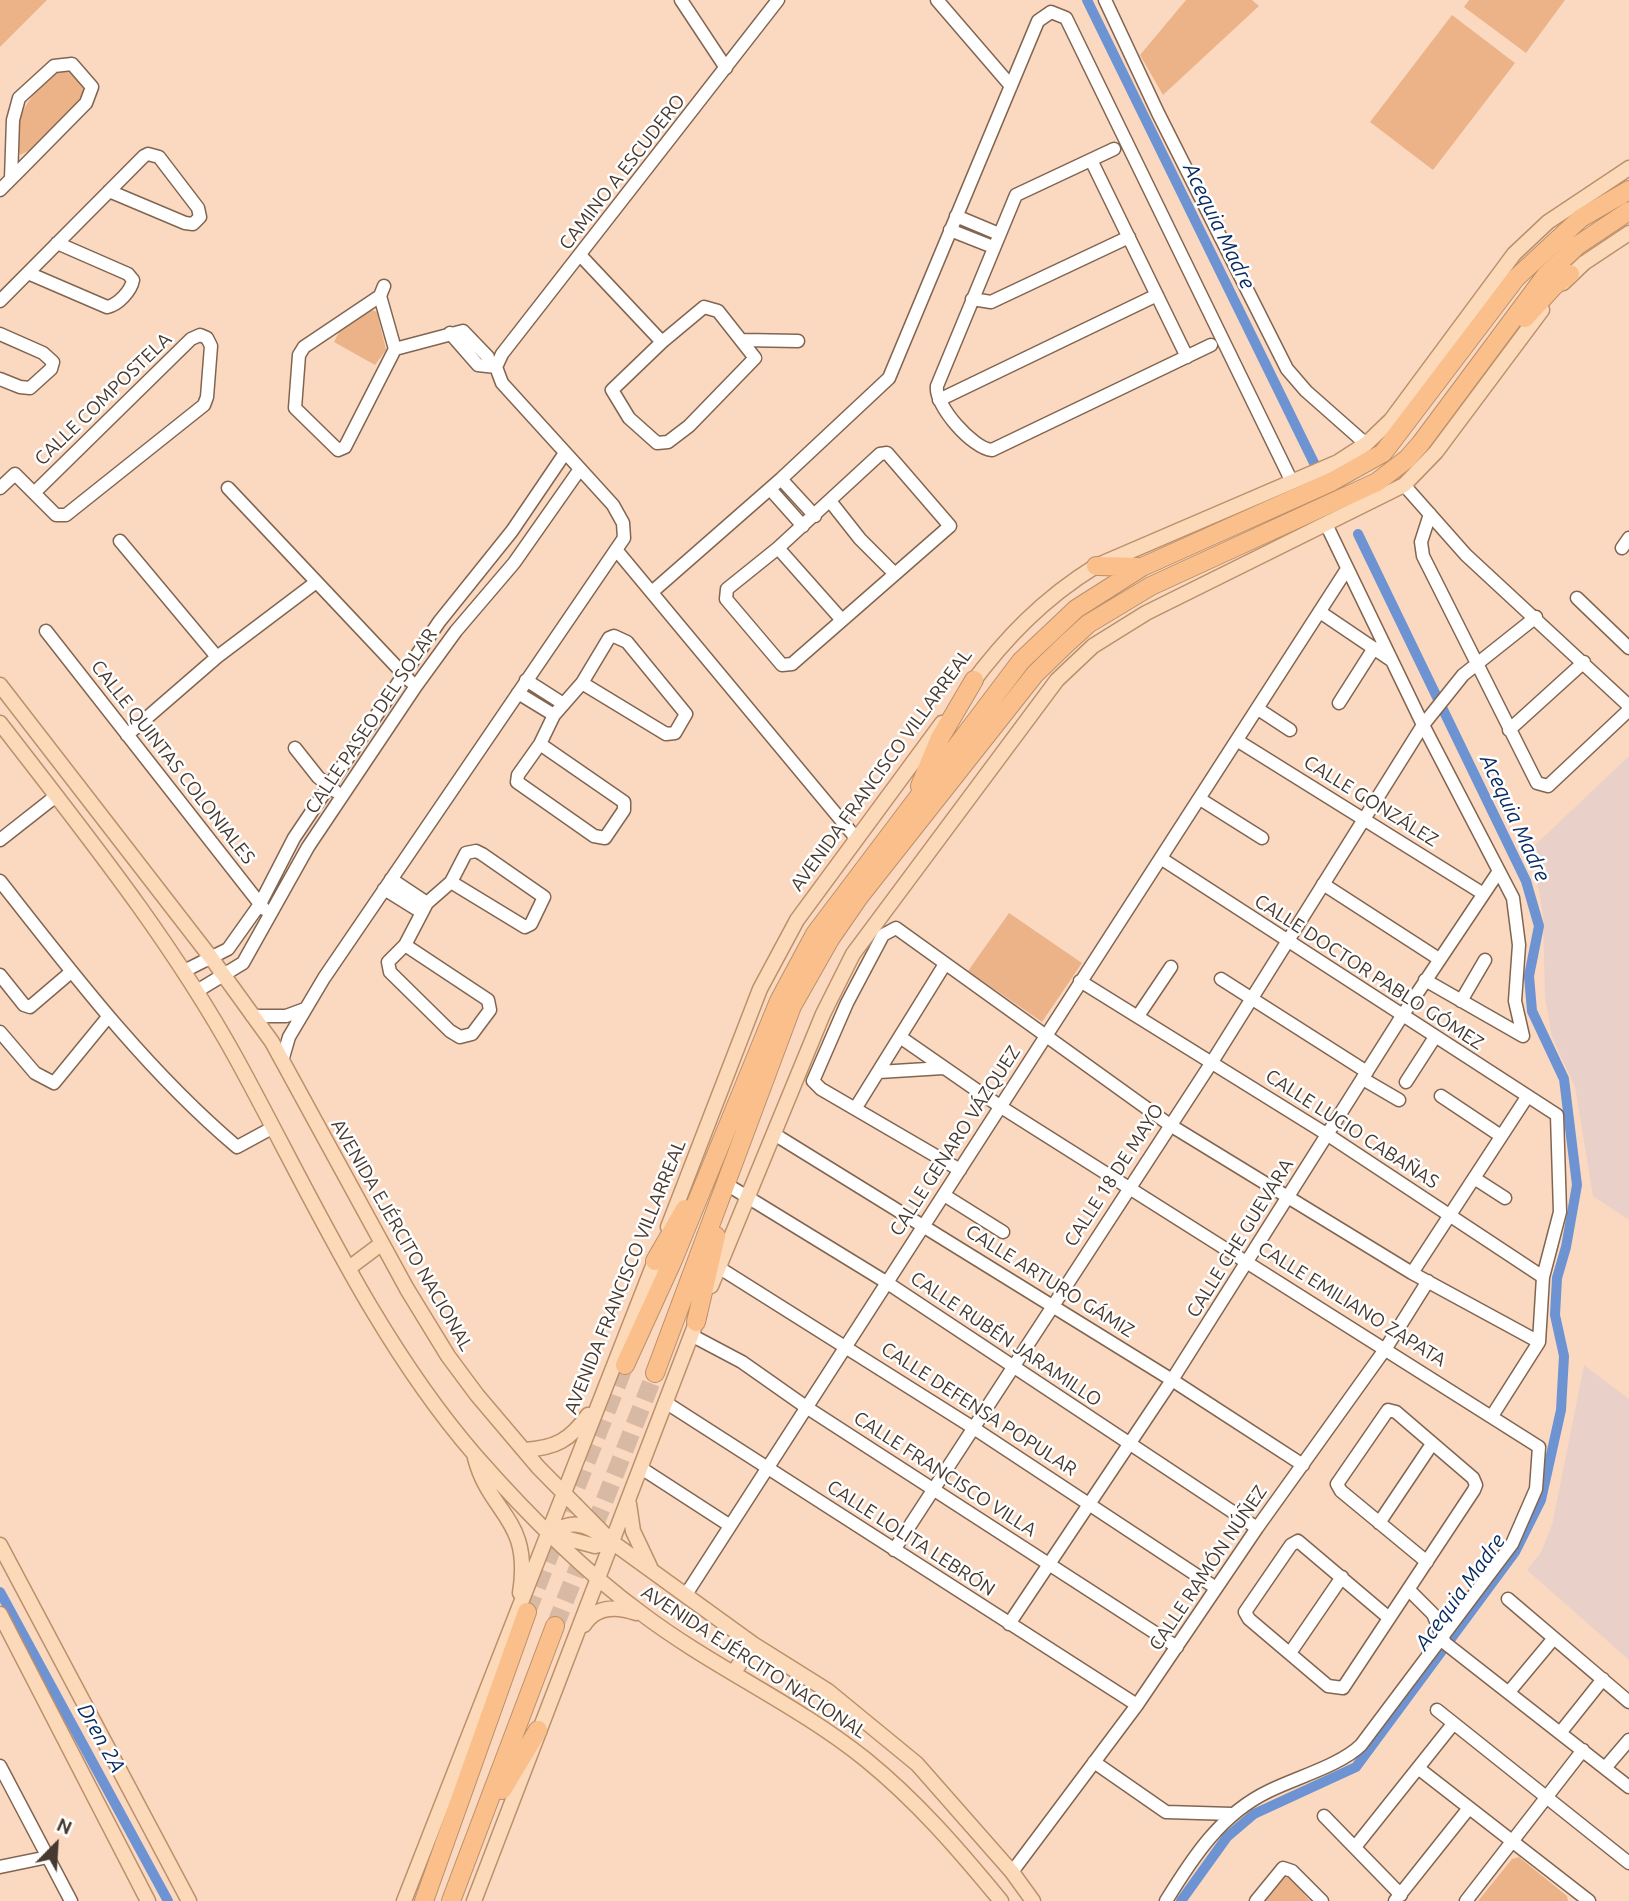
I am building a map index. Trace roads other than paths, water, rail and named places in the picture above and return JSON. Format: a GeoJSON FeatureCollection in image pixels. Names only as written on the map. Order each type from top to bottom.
{"type":"FeatureCollection","features":[{"type":"Feature","properties":{"kind":"highway","name":"AVENIDA FRANCISCO VILLARREAL"},"geometry":{"type":"LineString","coordinates":[[625,1365],[673,1260],[779,1001],[815,934],[1021,661],[1050,631],[1103,590],[1142,567],[1331,482],[1383,453],[1516,278],[1581,218],[1629,190]]}},
{"type":"Feature","properties":{"kind":"highway"},"geometry":{"type":"LineString","coordinates":[[654,1373],[792,1006],[830,939],[859,897],[1035,674],[1088,624],[1142,591],[1377,482],[1393,471],[1421,443],[1546,275],[1578,245],[1629,211]]}},
{"type":"Feature","properties":{"kind":"highway"},"geometry":{"type":"LineString","coordinates":[[1458,390],[1554,286],[1570,274]]}},
{"type":"Feature","properties":{"kind":"highway"},"geometry":{"type":"LineString","coordinates":[[1096,566],[1142,567]]}},
{"type":"Feature","properties":{"kind":"highway"},"geometry":{"type":"LineString","coordinates":[[916,800],[930,759],[974,680]]}},
{"type":"Feature","properties":{"kind":"highway"},"geometry":{"type":"LineString","coordinates":[[694,1329],[706,1272],[752,1112]]}},
{"type":"Feature","properties":{"kind":"highway"},"geometry":{"type":"LineString","coordinates":[[654,1261],[727,1128]]}},
{"type":"Feature","properties":{"kind":"highway","name":"AVENIDA FRANCISCO VILLARREAL"},"geometry":{"type":"LineString","coordinates":[[424,1901],[521,1613]]}},
{"type":"Feature","properties":{"kind":"highway"},"geometry":{"type":"LineString","coordinates":[[451,1901],[555,1626]]}},
{"type":"Feature","properties":{"kind":"highway"},"geometry":{"type":"LineString","coordinates":[[450,1829],[484,1713],[493,1667]]}},
{"type":"Feature","properties":{"kind":"highway"},"geometry":{"type":"LineString","coordinates":[[483,1815],[491,1808],[538,1730]]}},
{"type":"Feature","properties":{"kind":"main road","name":"AVENIDA FRANCISCO VILLARREAL"},"geometry":{"type":"LineString","coordinates":[[404,1901],[493,1667],[521,1613],[599,1399],[760,989],[797,920],[1002,642],[1053,594],[1096,566],[1339,462],[1366,443],[1391,420],[1514,254],[1548,222],[1629,168]]}},
{"type":"Feature","properties":{"kind":"main road"},"geometry":{"type":"LineString","coordinates":[[474,1901],[718,1267],[823,1014],[853,954],[1057,680],[1093,646],[1146,613],[1404,485],[1436,452],[1570,274],[1629,233]]}},
{"type":"Feature","properties":{"kind":"main road","name":"AVENIDA EJÉRCITO NACIONAL"},"geometry":{"type":"LineString","coordinates":[[0,684],[212,959],[252,1016],[282,1061],[381,1244],[448,1356],[524,1450],[612,1542],[753,1644],[828,1691],[917,1764],[1012,1872],[1033,1901]]}},
{"type":"Feature","properties":{"kind":"main road","name":"AVENIDA EJÉRCITO NACIONAL"},"geometry":{"type":"LineString","coordinates":[[0,723],[124,882],[197,991],[349,1268],[423,1386],[473,1453],[598,1579],[643,1615],[824,1729],[864,1759],[951,1839],[1001,1901]]}},
{"type":"Feature","properties":{"kind":"main road"},"geometry":{"type":"LineString","coordinates":[[349,1268],[381,1244]]}},
{"type":"Feature","properties":{"kind":"main road"},"geometry":{"type":"LineString","coordinates":[[641,1292],[657,1269],[673,1260],[686,1267],[690,1275],[694,1329]]}},
{"type":"Feature","properties":{"kind":"main road"},"geometry":{"type":"LineString","coordinates":[[524,1450],[549,1448],[565,1441],[599,1399]]}},
{"type":"Feature","properties":{"kind":"main road"},"geometry":{"type":"LineString","coordinates":[[473,1453],[484,1482],[517,1534],[523,1562],[521,1613]]}},
{"type":"Feature","properties":{"kind":"main road"},"geometry":{"type":"LineString","coordinates":[[628,1501],[633,1531],[652,1572]]}},
{"type":"Feature","properties":{"kind":"main road"},"geometry":{"type":"LineString","coordinates":[[550,1533],[576,1543],[595,1546],[612,1542]]}},
{"type":"Feature","properties":{"kind":"main road"},"geometry":{"type":"LineString","coordinates":[[0,1545],[190,1901]]}},
{"type":"Feature","properties":{"kind":"main road"},"geometry":{"type":"LineString","coordinates":[[575,1639],[588,1618],[605,1609],[623,1608],[643,1615]]}},
{"type":"Feature","properties":{"kind":"main road"},"geometry":{"type":"LineString","coordinates":[[0,1614],[148,1901]]}},
{"type":"Feature","properties":{"kind":"main road"},"geometry":{"type":"LineString","coordinates":[[734,1672],[753,1644]]}},
{"type":"Feature","properties":{"kind":"street"},"geometry":{"type":"LineString","coordinates":[[681,0],[726,68]]}},
{"type":"Feature","properties":{"kind":"street","name":"CAMINO A ESCUDERO"},"geometry":{"type":"LineString","coordinates":[[492,366],[581,256],[778,0]]}},
{"type":"Feature","properties":{"kind":"street"},"geometry":{"type":"LineString","coordinates":[[937,0],[1011,86]]}},
{"type":"Feature","properties":{"kind":"street"},"geometry":{"type":"LineString","coordinates":[[1105,0],[1164,125],[1287,369],[1306,391],[1366,443]]}},
{"type":"Feature","properties":{"kind":"street"},"geometry":{"type":"LineString","coordinates":[[652,592],[770,489],[889,378],[1038,21],[1051,12],[1066,19],[1292,482]]}},
{"type":"Feature","properties":{"kind":"street"},"geometry":{"type":"LineString","coordinates":[[0,190],[11,179],[90,97],[92,87],[72,64],[54,66],[19,98],[13,120],[11,179]]}},
{"type":"Feature","properties":{"kind":"street"},"geometry":{"type":"LineString","coordinates":[[1114,149],[1016,195],[937,386],[939,400],[973,444],[992,450],[1211,345]]}},
{"type":"Feature","properties":{"kind":"street"},"geometry":{"type":"LineString","coordinates":[[0,301],[57,243],[109,191],[144,156],[151,154],[159,158],[200,214],[199,219],[189,225],[109,191]]}},
{"type":"Feature","properties":{"kind":"street"},"geometry":{"type":"LineString","coordinates":[[1091,160],[1187,357]]}},
{"type":"Feature","properties":{"kind":"street"},"geometry":{"type":"LineString","coordinates":[[956,216],[999,234]]}},
{"type":"Feature","properties":{"kind":"street"},"geometry":{"type":"LineString","coordinates":[[950,230],[993,247]]}},
{"type":"Feature","properties":{"kind":"street"},"geometry":{"type":"LineString","coordinates":[[972,299],[991,302],[1129,237]]}},
{"type":"Feature","properties":{"kind":"street"},"geometry":{"type":"LineString","coordinates":[[28,273],[111,307],[131,288],[133,280],[124,271],[57,243]]}},
{"type":"Feature","properties":{"kind":"street"},"geometry":{"type":"LineString","coordinates":[[581,256],[662,342]]}},
{"type":"Feature","properties":{"kind":"street"},"geometry":{"type":"LineString","coordinates":[[282,1061],[289,1037],[305,1009],[526,680],[618,552],[624,538],[623,523],[614,505],[502,383],[492,366],[478,365],[450,333],[395,349],[342,450],[334,448],[295,408],[299,355],[304,347],[382,291],[395,349]]}},
{"type":"Feature","properties":{"kind":"street"},"geometry":{"type":"LineString","coordinates":[[939,400],[1157,296]]}},
{"type":"Feature","properties":{"kind":"street"},"geometry":{"type":"LineString","coordinates":[[710,307],[718,311],[743,340],[755,355],[754,361],[668,442],[660,444],[651,440],[629,418],[612,390],[698,311],[710,307]]}},
{"type":"Feature","properties":{"kind":"street"},"geometry":{"type":"LineString","coordinates":[[0,334],[43,353],[53,362],[51,369],[26,389],[0,379]]}},
{"type":"Feature","properties":{"kind":"street","name":"CALLE COMPOSTELA"},"geometry":{"type":"LineString","coordinates":[[15,474],[34,493],[56,515],[64,517],[201,408],[207,397],[211,346],[207,338],[200,335],[191,340],[34,493]]}},
{"type":"Feature","properties":{"kind":"street"},"geometry":{"type":"LineString","coordinates":[[743,340],[798,341]]}},
{"type":"Feature","properties":{"kind":"street","name":"CALLE PASEO DEL SOLAR"},"geometry":{"type":"LineString","coordinates":[[184,971],[228,949],[260,904],[294,838],[439,622],[512,531],[565,453]]}},
{"type":"Feature","properties":{"kind":"street"},"geometry":{"type":"LineString","coordinates":[[880,454],[890,455],[950,526],[787,666],[778,663],[724,594],[731,585],[778,548],[830,501],[880,454]]}},
{"type":"Feature","properties":{"kind":"street","name":"CALLE PASEO DEL SOLAR"},"geometry":{"type":"LineString","coordinates":[[197,991],[243,963],[309,847],[416,686],[528,544],[580,469]]}},
{"type":"Feature","properties":{"kind":"street"},"geometry":{"type":"LineString","coordinates":[[0,476],[8,470],[15,474],[0,488]]}},
{"type":"Feature","properties":{"kind":"street"},"geometry":{"type":"LineString","coordinates":[[781,479],[815,516]]}},
{"type":"Feature","properties":{"kind":"street"},"geometry":{"type":"LineString","coordinates":[[1404,485],[1430,514],[1466,555],[1584,662],[1629,708],[1548,786],[1542,786],[1533,779],[1423,556],[1421,542],[1430,514]]}},
{"type":"Feature","properties":{"kind":"street"},"geometry":{"type":"LineString","coordinates":[[228,488],[315,583],[416,686]]}},
{"type":"Feature","properties":{"kind":"street"},"geometry":{"type":"LineString","coordinates":[[770,489],[803,526]]}},
{"type":"Feature","properties":{"kind":"street"},"geometry":{"type":"LineString","coordinates":[[830,501],[860,539],[894,573]]}},
{"type":"Feature","properties":{"kind":"street"},"geometry":{"type":"LineString","coordinates":[[1326,524],[1423,725],[1513,898],[1519,945],[1515,1001],[1523,1036],[1425,981]]}},
{"type":"Feature","properties":{"kind":"street"},"geometry":{"type":"LineString","coordinates":[[512,531],[528,544]]}},
{"type":"Feature","properties":{"kind":"street"},"geometry":{"type":"LineString","coordinates":[[120,541],[217,657]]}},
{"type":"Feature","properties":{"kind":"street"},"geometry":{"type":"LineString","coordinates":[[778,548],[841,619]]}},
{"type":"Feature","properties":{"kind":"street"},"geometry":{"type":"LineString","coordinates":[[618,552],[856,838]]}},
{"type":"Feature","properties":{"kind":"street","name":"CALLE GENARO VÁZQUEZ"},"geometry":{"type":"LineString","coordinates":[[685,1596],[1347,569]]}},
{"type":"Feature","properties":{"kind":"street"},"geometry":{"type":"LineString","coordinates":[[127,735],[217,657],[315,583]]}},
{"type":"Feature","properties":{"kind":"street"},"geometry":{"type":"LineString","coordinates":[[1577,598],[1629,648]]}},
{"type":"Feature","properties":{"kind":"street"},"geometry":{"type":"LineString","coordinates":[[1320,612],[1392,660]]}},
{"type":"Feature","properties":{"kind":"street","name":"CALLE 18 DE MAYO"},"geometry":{"type":"LineString","coordinates":[[894,1550],[1051,1305],[1212,1062],[1432,711],[1476,665],[1536,617]]}},
{"type":"Feature","properties":{"kind":"street","name":"CALLE QUINTAS COLONIALES"},"geometry":{"type":"LineString","coordinates":[[46,631],[271,917]]}},
{"type":"Feature","properties":{"kind":"street"},"geometry":{"type":"LineString","coordinates":[[540,744],[624,802],[624,810],[606,838],[594,836],[517,782],[518,775],[540,744],[554,715],[582,683],[609,638],[619,636],[681,705],[685,719],[675,733],[666,734],[582,683]]}},
{"type":"Feature","properties":{"kind":"street"},"geometry":{"type":"LineString","coordinates":[[1339,703],[1374,648]]}},
{"type":"Feature","properties":{"kind":"street"},"geometry":{"type":"LineString","coordinates":[[1509,730],[1584,662]]}},
{"type":"Feature","properties":{"kind":"street"},"geometry":{"type":"LineString","coordinates":[[526,680],[562,703]]}},
{"type":"Feature","properties":{"kind":"street"},"geometry":{"type":"LineString","coordinates":[[518,693],[554,715]]}},
{"type":"Feature","properties":{"kind":"street"},"geometry":{"type":"LineString","coordinates":[[1258,709],[1290,730]]}},
{"type":"Feature","properties":{"kind":"street","name":"CALLE GONZÁLEZ"},"geometry":{"type":"LineString","coordinates":[[1238,741],[1482,893]]}},
{"type":"Feature","properties":{"kind":"street"},"geometry":{"type":"LineString","coordinates":[[295,748],[330,788],[343,797]]}},
{"type":"Feature","properties":{"kind":"street"},"geometry":{"type":"LineString","coordinates":[[0,840],[56,796]]}},
{"type":"Feature","properties":{"kind":"street"},"geometry":{"type":"LineString","coordinates":[[1200,799],[1262,838]]}},
{"type":"Feature","properties":{"kind":"street"},"geometry":{"type":"LineString","coordinates":[[405,945],[488,1000],[490,1010],[472,1034],[460,1037],[450,1031],[390,972],[388,962],[405,945],[424,907],[450,882],[466,853],[476,851],[542,895],[545,900],[531,924],[520,926],[450,882]]}},
{"type":"Feature","properties":{"kind":"street","name":"CALLE DOCTOR PABLO GÓMEZ"},"geometry":{"type":"LineString","coordinates":[[1161,859],[1557,1115],[1560,1212],[1543,1277]]}},
{"type":"Feature","properties":{"kind":"street","name":"CALLE CHE GUEVARA"},"geometry":{"type":"LineString","coordinates":[[1009,1624],[1047,1562],[1172,1380],[1402,1016],[1499,871]]}},
{"type":"Feature","properties":{"kind":"street"},"geometry":{"type":"LineString","coordinates":[[0,881],[108,1017],[214,1127],[237,1147],[272,1128]]}},
{"type":"Feature","properties":{"kind":"street"},"geometry":{"type":"LineString","coordinates":[[388,884],[424,907]]}},
{"type":"Feature","properties":{"kind":"street"},"geometry":{"type":"LineString","coordinates":[[1323,884],[1439,960]]}},
{"type":"Feature","properties":{"kind":"street"},"geometry":{"type":"LineString","coordinates":[[960,1170],[816,1086],[814,1076],[883,935],[896,928],[1170,1125],[1412,1273],[1539,1342]]}},
{"type":"Feature","properties":{"kind":"street"},"geometry":{"type":"LineString","coordinates":[[1461,1001],[1485,960]]}},
{"type":"Feature","properties":{"kind":"street"},"geometry":{"type":"LineString","coordinates":[[855,1109],[945,964]]}},
{"type":"Feature","properties":{"kind":"street"},"geometry":{"type":"LineString","coordinates":[[1138,1016],[1171,967]]}},
{"type":"Feature","properties":{"kind":"street"},"geometry":{"type":"LineString","coordinates":[[0,975],[24,1005],[30,1007],[71,972]]}},
{"type":"Feature","properties":{"kind":"street"},"geometry":{"type":"LineString","coordinates":[[1222,979],[1399,1100]]}},
{"type":"Feature","properties":{"kind":"street","name":"CALLE LUCIO CABAÑAS"},"geometry":{"type":"LineString","coordinates":[[1080,981],[1328,1135],[1543,1277]]}},
{"type":"Feature","properties":{"kind":"street"},"geometry":{"type":"LineString","coordinates":[[252,1016],[286,1016],[305,1009]]}},
{"type":"Feature","properties":{"kind":"street"},"geometry":{"type":"LineString","coordinates":[[0,1032],[35,1073],[54,1083],[108,1017]]}},
{"type":"Feature","properties":{"kind":"street","name":"CALLE EMILIANO ZAPATA"},"geometry":{"type":"LineString","coordinates":[[900,1037],[1001,1107],[1249,1261],[1539,1447],[1536,1489],[1512,1544],[1446,1643]]}},
{"type":"Feature","properties":{"kind":"street"},"geometry":{"type":"LineString","coordinates":[[1406,1082],[1435,1037]]}},
{"type":"Feature","properties":{"kind":"street"},"geometry":{"type":"LineString","coordinates":[[879,1072],[943,1068]]}},
{"type":"Feature","properties":{"kind":"street"},"geometry":{"type":"LineString","coordinates":[[1441,1096],[1501,1136]]}},
{"type":"Feature","properties":{"kind":"street"},"geometry":{"type":"LineString","coordinates":[[1412,1273],[1527,1097]]}},
{"type":"Feature","properties":{"kind":"street","name":"CALLE ARTURO GÁMIZ"},"geometry":{"type":"LineString","coordinates":[[775,1133],[1172,1380],[1303,1465]]}},
{"type":"Feature","properties":{"kind":"street"},"geometry":{"type":"LineString","coordinates":[[1474,1178],[1505,1198]]}},
{"type":"Feature","properties":{"kind":"street","name":"CALLE RUBÉN JARAMILLO"},"geometry":{"type":"LineString","coordinates":[[731,1187],[886,1282],[1013,1365],[1128,1445],[1257,1528]]}},
{"type":"Feature","properties":{"kind":"street"},"geometry":{"type":"LineString","coordinates":[[944,1195],[1003,1232]]}},
{"type":"Feature","properties":{"kind":"street","name":"CALLE DEFENSA POPULAR"},"geometry":{"type":"LineString","coordinates":[[718,1267],[972,1427],[1216,1588]]}},
{"type":"Feature","properties":{"kind":"street"},"geometry":{"type":"LineString","coordinates":[[1492,1416],[1539,1342],[1543,1277]]}},
{"type":"Feature","properties":{"kind":"street","name":"CALLE RAMÓN NÚÑEZ"},"geometry":{"type":"LineString","coordinates":[[1012,1872],[1137,1705],[1257,1528],[1386,1348],[1428,1281]]}},
{"type":"Feature","properties":{"kind":"street","name":"CALLE FRANCISCO VILLA"},"geometry":{"type":"LineString","coordinates":[[694,1329],[806,1407],[1177,1647]]}},
{"type":"Feature","properties":{"kind":"street","name":"CALLE LOLITA LEBRÓN"},"geometry":{"type":"LineString","coordinates":[[665,1402],[1137,1705]]}},
{"type":"Feature","properties":{"kind":"street"},"geometry":{"type":"LineString","coordinates":[[1389,1618],[1298,1541],[1292,1545],[1246,1608],[1249,1619],[1328,1686],[1343,1688],[1409,1590],[1427,1562],[1476,1485],[1473,1478],[1396,1412],[1388,1410],[1338,1479],[1341,1491],[1427,1562]]}},
{"type":"Feature","properties":{"kind":"street"},"geometry":{"type":"LineString","coordinates":[[1379,1523],[1432,1444]]}},
{"type":"Feature","properties":{"kind":"street"},"geometry":{"type":"LineString","coordinates":[[640,1468],[729,1525]]}},
{"type":"Feature","properties":{"kind":"street"},"geometry":{"type":"LineString","coordinates":[[1290,1653],[1342,1577]]}},
{"type":"Feature","properties":{"kind":"street"},"geometry":{"type":"LineString","coordinates":[[1409,1590],[1433,1614],[1446,1643],[1629,1787]]}},
{"type":"Feature","properties":{"kind":"street"},"geometry":{"type":"LineString","coordinates":[[1508,1599],[1629,1702]]}},
{"type":"Feature","properties":{"kind":"street"},"geometry":{"type":"LineString","coordinates":[[1509,1692],[1554,1638]]}},
{"type":"Feature","properties":{"kind":"street"},"geometry":{"type":"LineString","coordinates":[[1166,1901],[1216,1830],[1232,1814],[1260,1796],[1356,1749],[1446,1643]]}},
{"type":"Feature","properties":{"kind":"street"},"geometry":{"type":"LineString","coordinates":[[1560,1732],[1603,1679]]}},
{"type":"Feature","properties":{"kind":"street"},"geometry":{"type":"LineString","coordinates":[[1437,1710],[1629,1863]]}},
{"type":"Feature","properties":{"kind":"street"},"geometry":{"type":"LineString","coordinates":[[1354,1847],[1453,1724]]}},
{"type":"Feature","properties":{"kind":"street"},"geometry":{"type":"LineString","coordinates":[[1605,1769],[1629,1740]]}},
{"type":"Feature","properties":{"kind":"street"},"geometry":{"type":"LineString","coordinates":[[1466,1901],[1583,1750]]}},
{"type":"Feature","properties":{"kind":"street"},"geometry":{"type":"LineString","coordinates":[[1094,1762],[1166,1812],[1232,1814]]}},
{"type":"Feature","properties":{"kind":"street"},"geometry":{"type":"LineString","coordinates":[[0,1766],[71,1901]]}},
{"type":"Feature","properties":{"kind":"street"},"geometry":{"type":"LineString","coordinates":[[1418,1768],[1583,1899]]}},
{"type":"Feature","properties":{"kind":"street"},"geometry":{"type":"LineString","coordinates":[[1324,1816],[1398,1898],[1469,1808]]}},
{"type":"Feature","properties":{"kind":"street"},"geometry":{"type":"LineString","coordinates":[[0,1867],[48,1857]]}},
{"type":"Feature","properties":{"kind":"street"},"geometry":{"type":"LineString","coordinates":[[1256,1901],[1280,1868],[1292,1871],[1322,1901]]}},
{"type":"Feature","properties":{"kind":"waterway","name":"Acequia Madre"},"geometry":{"type":"LineString","coordinates":[[1087,0],[1317,469]]}},
{"type":"Feature","properties":{"kind":"waterway","name":"Acequia Madre"},"geometry":{"type":"LineString","coordinates":[[1181,1901],[1227,1837],[1254,1814],[1356,1767],[1515,1552],[1541,1500],[1561,1410],[1564,1356],[1555,1315],[1557,1278],[1566,1247],[1577,1185],[1564,1079],[1532,1011],[1529,976],[1539,926],[1526,881],[1358,534]]}},
{"type":"Feature","properties":{"kind":"waterway","name":"Dren 2A"},"geometry":{"type":"LineString","coordinates":[[0,1592],[168,1901]]}},
{"type":"Feature","properties":{"kind":"tunnel"},"geometry":{"type":"LineString","coordinates":[[527,1612],[625,1365]]}},
{"type":"Feature","properties":{"kind":"tunnel"},"geometry":{"type":"LineString","coordinates":[[555,1626],[655,1373]]}}]}
